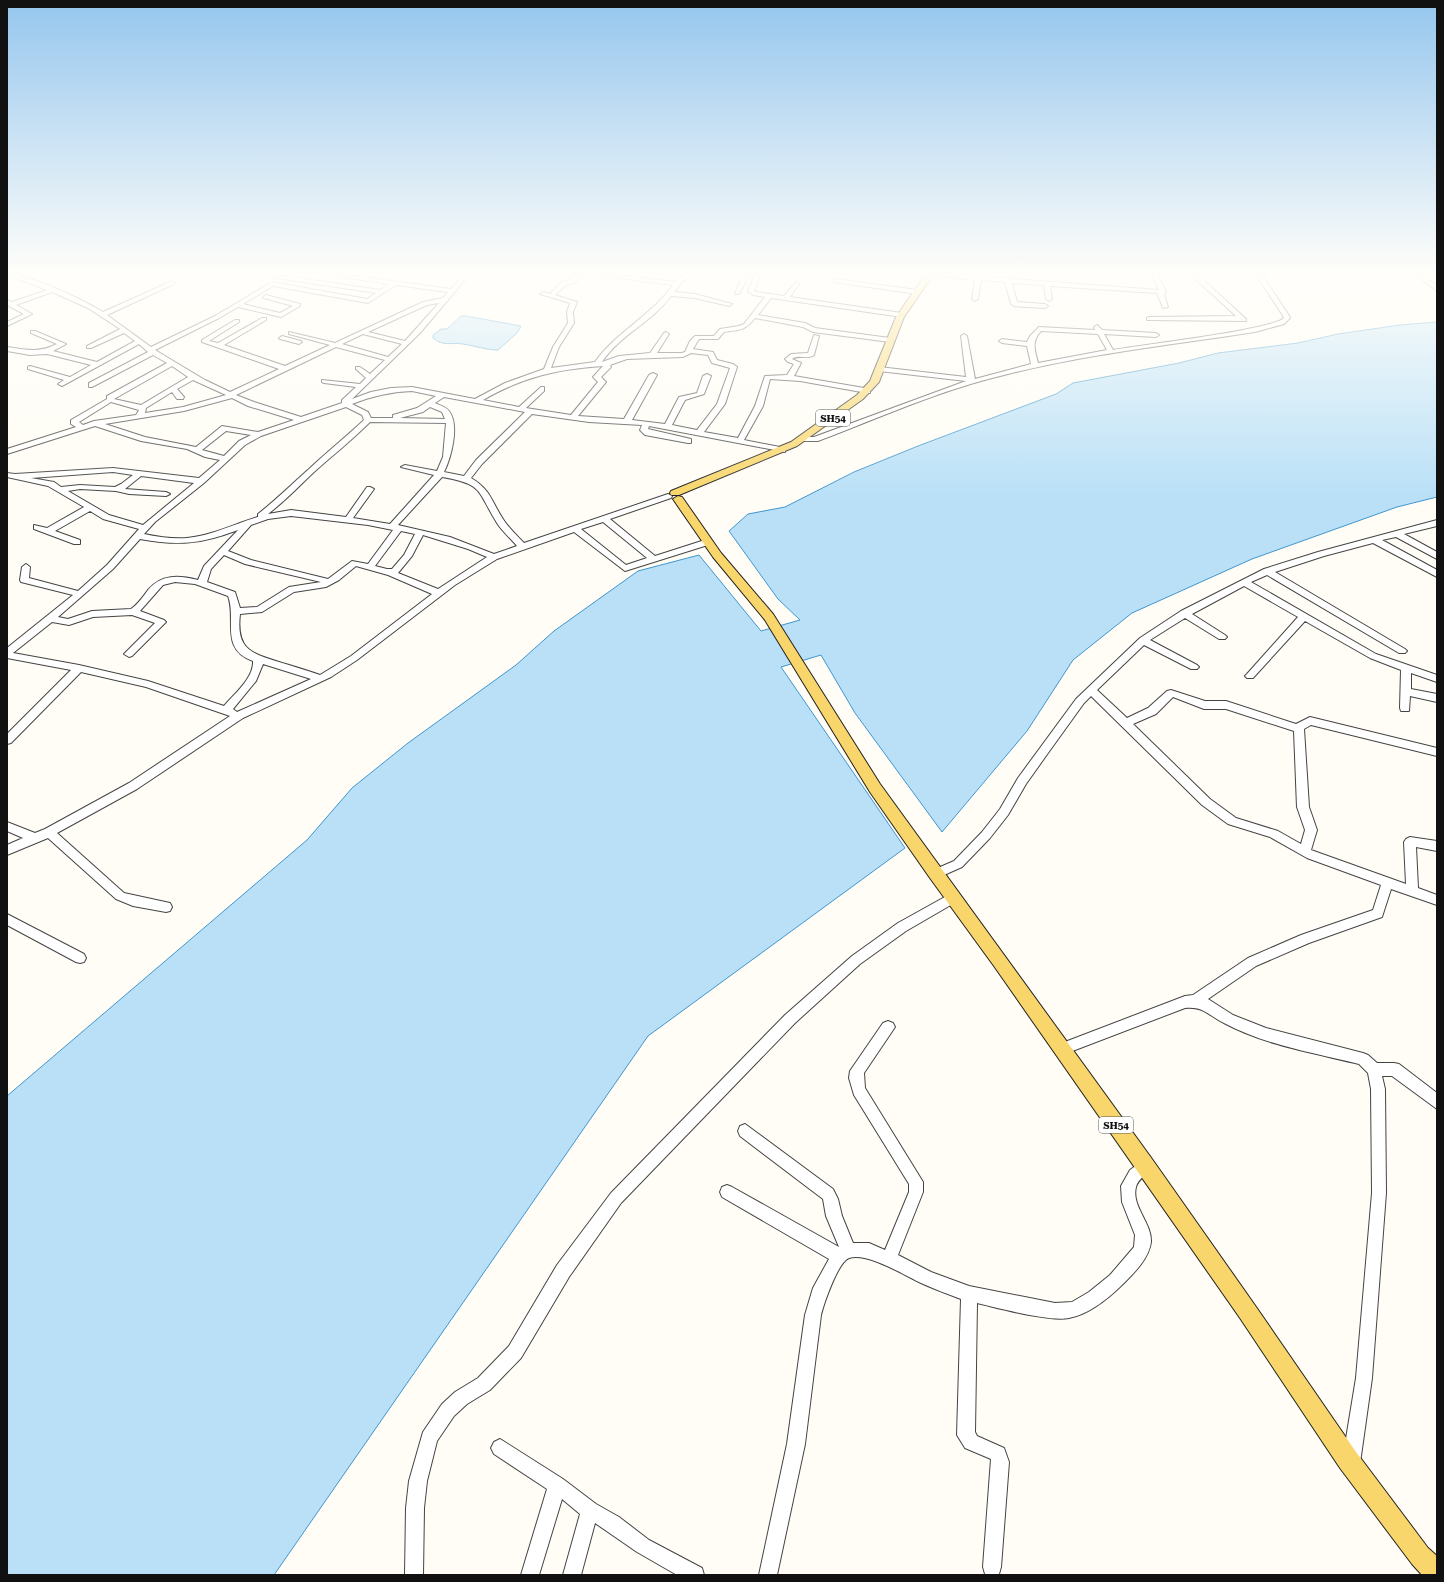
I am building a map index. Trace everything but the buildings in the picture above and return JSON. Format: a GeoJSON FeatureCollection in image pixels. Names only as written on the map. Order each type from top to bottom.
{"type":"FeatureCollection","features":[{"type":"Feature","properties":{"kind":"main road","name":"SH54"},"geometry":{"type":"LineString","coordinates":[[887,349],[874,382],[867,391],[803,439],[782,450],[674,496],[708,542],[769,617],[804,671],[875,788],[935,874],[1145,1166],[1247,1311],[1351,1464],[1420,1556],[1437,1573]]}},
{"type":"Feature","properties":{"kind":"street"},"geometry":{"type":"LineString","coordinates":[[7,349],[30,353],[48,352],[96,364]]}},
{"type":"Feature","properties":{"kind":"street"},"geometry":{"type":"LineString","coordinates":[[48,352],[54,349]]}},
{"type":"Feature","properties":{"kind":"street"},"geometry":{"type":"LineString","coordinates":[[62,384],[125,349]]}},
{"type":"Feature","properties":{"kind":"street"},"geometry":{"type":"LineString","coordinates":[[148,349],[171,364],[231,396],[275,412],[300,419]]}},
{"type":"Feature","properties":{"kind":"street"},"geometry":{"type":"LineString","coordinates":[[92,385],[155,349]]}},
{"type":"Feature","properties":{"kind":"street"},"geometry":{"type":"LineString","coordinates":[[226,349],[286,369]]}},
{"type":"Feature","properties":{"kind":"street"},"geometry":{"type":"LineString","coordinates":[[323,349],[327,350]]}},
{"type":"Feature","properties":{"kind":"street"},"geometry":{"type":"LineString","coordinates":[[350,349],[390,359]]}},
{"type":"Feature","properties":{"kind":"street"},"geometry":{"type":"LineString","coordinates":[[344,405],[361,386],[400,349]]}},
{"type":"Feature","properties":{"kind":"street"},"geometry":{"type":"LineString","coordinates":[[547,370],[555,349]]}},
{"type":"Feature","properties":{"kind":"street"},"geometry":{"type":"LineString","coordinates":[[601,364],[610,349]]}},
{"type":"Feature","properties":{"kind":"street"},"geometry":{"type":"LineString","coordinates":[[652,355],[656,349]]}},
{"type":"Feature","properties":{"kind":"street"},"geometry":{"type":"LineString","coordinates":[[789,378],[798,363],[788,359],[793,354],[811,355],[813,349]]}},
{"type":"Feature","properties":{"kind":"street"},"geometry":{"type":"LineString","coordinates":[[966,349],[972,380]]}},
{"type":"Feature","properties":{"kind":"street"},"geometry":{"type":"LineString","coordinates":[[1031,349],[1035,365]]}},
{"type":"Feature","properties":{"kind":"street"},"geometry":{"type":"LineString","coordinates":[[803,439],[815,439],[972,380],[1035,365],[1131,349]]}},
{"type":"Feature","properties":{"kind":"street"},"geometry":{"type":"LineString","coordinates":[[7,452],[93,423],[184,409],[231,396],[327,350]]}},
{"type":"Feature","properties":{"kind":"street"},"geometry":{"type":"LineString","coordinates":[[476,401],[514,380],[547,370],[601,364],[619,358],[652,355],[683,355],[689,351],[711,352],[714,362],[731,365],[734,367],[721,404],[699,433]]}},
{"type":"Feature","properties":{"kind":"street"},"geometry":{"type":"LineString","coordinates":[[81,427],[74,422],[110,400],[112,396],[171,364]]}},
{"type":"Feature","properties":{"kind":"street"},"geometry":{"type":"LineString","coordinates":[[573,418],[602,382],[597,377],[608,367],[601,364]]}},
{"type":"Feature","properties":{"kind":"street"},"geometry":{"type":"LineString","coordinates":[[30,368],[69,379]]}},
{"type":"Feature","properties":{"kind":"street"},"geometry":{"type":"LineString","coordinates":[[358,368],[369,379],[386,386],[391,390]]}},
{"type":"Feature","properties":{"kind":"street"},"geometry":{"type":"LineString","coordinates":[[879,369],[972,380]]}},
{"type":"Feature","properties":{"kind":"street"},"geometry":{"type":"LineString","coordinates":[[627,421],[653,375]]}},
{"type":"Feature","properties":{"kind":"street"},"geometry":{"type":"LineString","coordinates":[[110,400],[142,407],[193,376]]}},
{"type":"Feature","properties":{"kind":"street"},"geometry":{"type":"LineString","coordinates":[[667,427],[682,400],[700,394],[707,376]]}},
{"type":"Feature","properties":{"kind":"street"},"geometry":{"type":"LineString","coordinates":[[740,441],[760,406],[767,377],[789,378],[867,391]]}},
{"type":"Feature","properties":{"kind":"street"},"geometry":{"type":"LineString","coordinates":[[324,381],[361,386]]}},
{"type":"Feature","properties":{"kind":"street"},"geometry":{"type":"LineString","coordinates":[[172,389],[180,397]]}},
{"type":"Feature","properties":{"kind":"street"},"geometry":{"type":"LineString","coordinates":[[7,654],[80,594],[110,566],[152,520],[201,481],[224,458],[242,443],[258,434],[344,405],[371,394],[391,390],[412,389],[573,418],[627,421],[667,427],[782,450]]}},
{"type":"Feature","properties":{"kind":"street"},"geometry":{"type":"LineString","coordinates":[[520,409],[541,389]]}},
{"type":"Feature","properties":{"kind":"street"},"geometry":{"type":"LineString","coordinates":[[381,420],[405,415],[430,404],[442,395]]}},
{"type":"Feature","properties":{"kind":"street"},"geometry":{"type":"LineString","coordinates":[[370,567],[395,528],[439,475],[447,457],[450,421],[444,411],[430,404]]}},
{"type":"Feature","properties":{"kind":"street"},"geometry":{"type":"LineString","coordinates":[[344,405],[365,414],[368,420]]}},
{"type":"Feature","properties":{"kind":"street"},"geometry":{"type":"LineString","coordinates":[[139,416],[143,410],[142,407]]}},
{"type":"Feature","properties":{"kind":"street"},"geometry":{"type":"LineString","coordinates":[[466,479],[479,462],[530,411]]}},
{"type":"Feature","properties":{"kind":"street"},"geometry":{"type":"LineString","coordinates":[[203,584],[202,580],[207,568],[222,551],[252,522],[282,500],[368,420],[408,422],[450,421]]}},
{"type":"Feature","properties":{"kind":"street"},"geometry":{"type":"LineString","coordinates":[[93,423],[144,439],[197,450],[208,456],[224,458]]}},
{"type":"Feature","properties":{"kind":"street"},"geometry":{"type":"LineString","coordinates":[[647,424],[644,430],[648,433],[688,441]]}},
{"type":"Feature","properties":{"kind":"street"},"geometry":{"type":"LineString","coordinates":[[197,450],[225,428],[258,434]]}},
{"type":"Feature","properties":{"kind":"street"},"geometry":{"type":"LineString","coordinates":[[405,467],[439,475],[466,479],[477,485],[486,494],[501,523],[524,547]]}},
{"type":"Feature","properties":{"kind":"street"},"geometry":{"type":"LineString","coordinates":[[18,476],[98,470],[140,473],[201,481]]}},
{"type":"Feature","properties":{"kind":"street"},"geometry":{"type":"LineString","coordinates":[[116,489],[124,486],[140,473]]}},
{"type":"Feature","properties":{"kind":"street"},"geometry":{"type":"LineString","coordinates":[[7,475],[36,480],[62,489],[106,517],[145,528]]}},
{"type":"Feature","properties":{"kind":"street"},"geometry":{"type":"LineString","coordinates":[[62,489],[77,487],[166,494]]}},
{"type":"Feature","properties":{"kind":"street"},"geometry":{"type":"LineString","coordinates":[[347,521],[370,489]]}},
{"type":"Feature","properties":{"kind":"street"},"geometry":{"type":"LineString","coordinates":[[7,850],[49,832],[133,786],[239,715],[320,678],[354,658],[439,593],[494,557],[574,528],[674,496]]}},
{"type":"Feature","properties":{"kind":"street"},"geometry":{"type":"LineString","coordinates":[[48,531],[91,507]]}},
{"type":"Feature","properties":{"kind":"street"},"geometry":{"type":"LineString","coordinates":[[138,536],[183,541],[195,540],[252,522],[281,514],[291,513],[420,533],[466,546],[494,557]]}},
{"type":"Feature","properties":{"kind":"street"},"geometry":{"type":"LineString","coordinates":[[604,518],[652,559]]}},
{"type":"Feature","properties":{"kind":"street"},"geometry":{"type":"LineString","coordinates":[[935,874],[958,864],[986,835],[1004,812],[1022,781],[1051,740],[1091,690],[1143,640],[1184,613],[1244,582],[1267,572],[1321,554],[1436,524]]}},
{"type":"Feature","properties":{"kind":"street"},"geometry":{"type":"LineString","coordinates":[[37,527],[77,542]]}},
{"type":"Feature","properties":{"kind":"street"},"geometry":{"type":"LineString","coordinates":[[574,528],[625,568],[708,542]]}},
{"type":"Feature","properties":{"kind":"street"},"geometry":{"type":"LineString","coordinates":[[389,572],[394,572],[401,566],[420,533]]}},
{"type":"Feature","properties":{"kind":"street"},"geometry":{"type":"LineString","coordinates":[[1397,534],[1437,556]]}},
{"type":"Feature","properties":{"kind":"street"},"geometry":{"type":"LineString","coordinates":[[1375,540],[1437,574]]}},
{"type":"Feature","properties":{"kind":"street"},"geometry":{"type":"LineString","coordinates":[[222,551],[239,560],[315,577],[329,582]]}},
{"type":"Feature","properties":{"kind":"street"},"geometry":{"type":"LineString","coordinates":[[236,611],[259,610],[292,589],[316,587],[329,582],[355,563],[389,572],[439,593]]}},
{"type":"Feature","properties":{"kind":"street"},"geometry":{"type":"LineString","coordinates":[[26,567],[24,580],[80,594]]}},
{"type":"Feature","properties":{"kind":"street"},"geometry":{"type":"LineString","coordinates":[[1267,572],[1402,651]]}},
{"type":"Feature","properties":{"kind":"street"},"geometry":{"type":"LineString","coordinates":[[133,612],[164,581],[190,580],[232,594],[236,602],[233,625],[235,637],[248,656],[320,678]]}},
{"type":"Feature","properties":{"kind":"street"},"geometry":{"type":"LineString","coordinates":[[1244,582],[1373,656],[1406,670],[1437,679]]}},
{"type":"Feature","properties":{"kind":"street"},"geometry":{"type":"LineString","coordinates":[[51,619],[69,622],[92,614],[133,612],[161,622],[129,654]]}},
{"type":"Feature","properties":{"kind":"street"},"geometry":{"type":"LineString","coordinates":[[1184,613],[1222,637]]}},
{"type":"Feature","properties":{"kind":"street"},"geometry":{"type":"LineString","coordinates":[[1250,676],[1276,645],[1304,616]]}},
{"type":"Feature","properties":{"kind":"street"},"geometry":{"type":"LineString","coordinates":[[1143,640],[1194,667]]}},
{"type":"Feature","properties":{"kind":"street"},"geometry":{"type":"LineString","coordinates":[[7,654],[79,668],[148,684],[239,715]]}},
{"type":"Feature","properties":{"kind":"street"},"geometry":{"type":"LineString","coordinates":[[226,711],[258,670],[258,659]]}},
{"type":"Feature","properties":{"kind":"street"},"geometry":{"type":"LineString","coordinates":[[7,740],[79,668]]}},
{"type":"Feature","properties":{"kind":"street"},"geometry":{"type":"LineString","coordinates":[[1405,708],[1406,670]]}},
{"type":"Feature","properties":{"kind":"street"},"geometry":{"type":"LineString","coordinates":[[1091,690],[1206,802],[1222,815],[1232,821],[1278,836],[1305,852],[1437,900]]}},
{"type":"Feature","properties":{"kind":"street"},"geometry":{"type":"LineString","coordinates":[[1406,692],[1437,698]]}},
{"type":"Feature","properties":{"kind":"street"},"geometry":{"type":"LineString","coordinates":[[1126,723],[1152,711],[1171,693],[1200,704],[1226,705],[1298,728],[1310,721],[1437,752]]}},
{"type":"Feature","properties":{"kind":"street"},"geometry":{"type":"LineString","coordinates":[[1298,728],[1302,807],[1311,830],[1305,852]]}},
{"type":"Feature","properties":{"kind":"street"},"geometry":{"type":"LineString","coordinates":[[7,826],[34,838]]}},
{"type":"Feature","properties":{"kind":"street"},"geometry":{"type":"LineString","coordinates":[[49,832],[120,896],[133,901],[166,907]]}},
{"type":"Feature","properties":{"kind":"street"},"geometry":{"type":"LineString","coordinates":[[1412,891],[1410,842],[1437,846]]}},
{"type":"Feature","properties":{"kind":"street"},"geometry":{"type":"LineString","coordinates":[[1195,1001],[1252,962],[1305,939],[1378,913],[1387,883]]}},
{"type":"Feature","properties":{"kind":"street"},"geometry":{"type":"LineString","coordinates":[[414,1575],[415,1508],[418,1481],[429,1438],[448,1410],[461,1398],[484,1384],[515,1352],[563,1271],[616,1198],[790,1019],[856,960],[902,927],[952,898]]}},
{"type":"Feature","properties":{"kind":"street"},"geometry":{"type":"LineString","coordinates":[[7,919],[80,958]]}},
{"type":"Feature","properties":{"kind":"street"},"geometry":{"type":"LineString","coordinates":[[1062,1049],[1185,1002],[1195,1001],[1203,1003],[1228,1019],[1264,1034],[1356,1057],[1367,1061],[1374,1070],[1378,1089],[1379,1193],[1364,1378],[1351,1464]]}},
{"type":"Feature","properties":{"kind":"street"},"geometry":{"type":"LineString","coordinates":[[888,1028],[861,1065],[856,1078],[859,1090],[916,1182],[916,1192],[889,1258]]}},
{"type":"Feature","properties":{"kind":"street"},"geometry":{"type":"LineString","coordinates":[[1374,1070],[1394,1069],[1437,1102]]}},
{"type":"Feature","properties":{"kind":"street"},"geometry":{"type":"LineString","coordinates":[[745,1131],[828,1194],[831,1199],[844,1253],[819,1294],[813,1315],[796,1444],[768,1575]]}},
{"type":"Feature","properties":{"kind":"street"},"geometry":{"type":"LineString","coordinates":[[727,1192],[844,1253],[869,1252],[889,1258],[927,1278],[969,1294],[1055,1311],[1066,1311],[1077,1308],[1090,1300],[1126,1272],[1139,1253],[1142,1243],[1142,1233],[1129,1198],[1128,1191],[1132,1179],[1145,1166]]}},
{"type":"Feature","properties":{"kind":"street"},"geometry":{"type":"LineString","coordinates":[[969,1294],[966,1435],[971,1442],[998,1454],[1000,1462],[992,1567]]}},
{"type":"Feature","properties":{"kind":"street"},"geometry":{"type":"LineString","coordinates":[[500,1448],[558,1485],[590,1510],[613,1523],[644,1546],[695,1575]]}},
{"type":"Feature","properties":{"kind":"street"},"geometry":{"type":"LineString","coordinates":[[530,1575],[558,1485]]}},
{"type":"Feature","properties":{"kind":"street"},"geometry":{"type":"LineString","coordinates":[[572,1575],[590,1510]]}},
{"type":"Feature","properties":{"kind":"water"},"geometry":{"type":"Polygon","coordinates":[[[1251,349],[1437,349],[1437,497],[1397,507],[1252,559],[1132,613],[1073,660],[1027,731],[942,832],[855,713],[821,655],[781,667],[905,848],[648,1036],[274,1575],[7,1575],[7,1096],[307,840],[352,788],[408,743],[516,665],[554,631],[638,571],[699,555],[761,631],[800,620],[778,599],[729,531],[748,514],[785,507],[854,472],[918,446],[1056,394],[1073,383],[1179,363],[1218,353],[1251,349]]]}}]}
